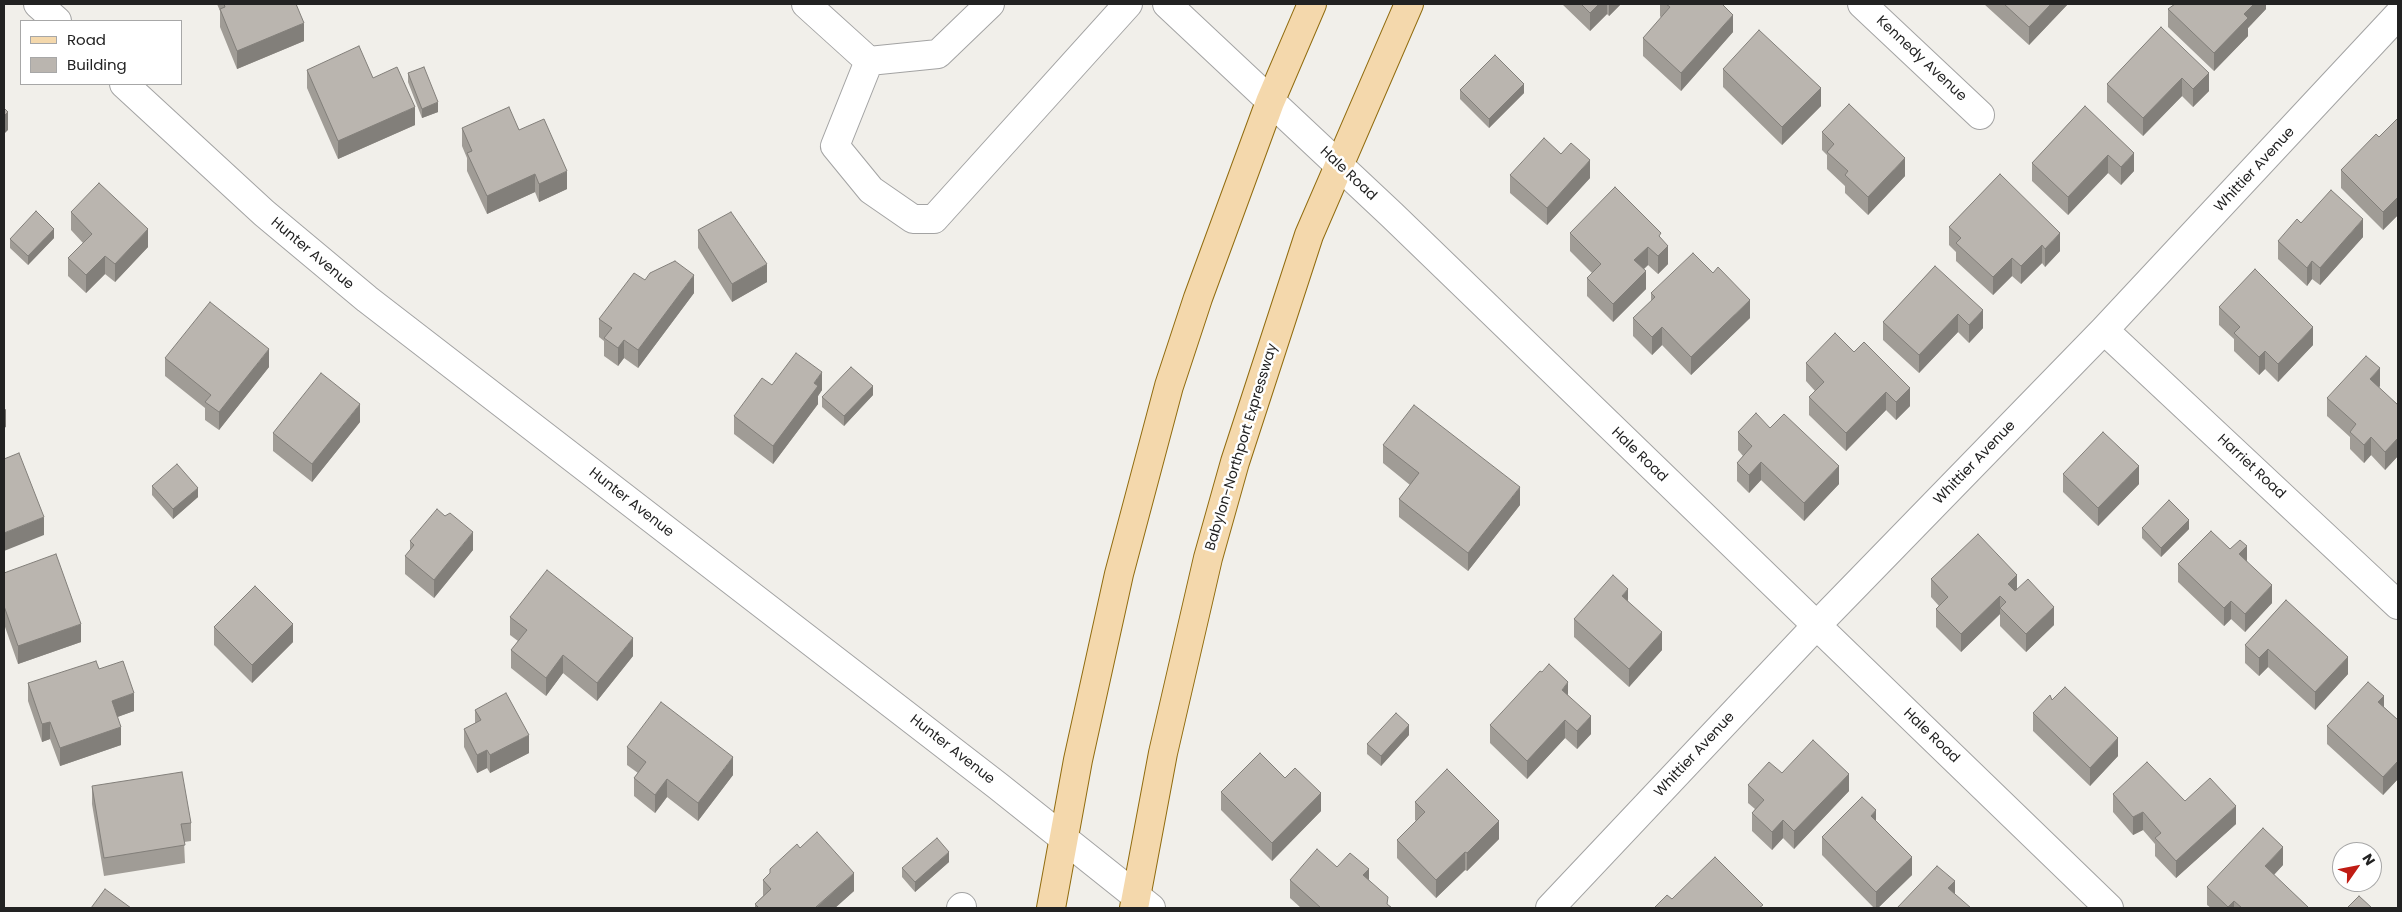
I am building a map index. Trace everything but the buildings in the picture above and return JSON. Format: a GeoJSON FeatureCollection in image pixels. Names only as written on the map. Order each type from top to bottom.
{"type":"FeatureCollection","features":[{"type":"Feature","properties":{"kind":"main road"},"geometry":{"type":"LineString","coordinates":[[1051,908],[1065,840],[1078,760],[1119,574],[1148,457],[1198,298],[1270,102],[1312,4]]}},
{"type":"Feature","properties":{"kind":"main road","name":"Babylon-Northport Expressway"},"geometry":{"type":"LineString","coordinates":[[1140,904],[1163,754],[1210,549],[1235,462],[1294,278],[1338,165],[1409,4]]}},
{"type":"Feature","properties":{"kind":"street"},"geometry":{"type":"LineString","coordinates":[[38,4],[55,20]]}},
{"type":"Feature","properties":{"kind":"street"},"geometry":{"type":"LineString","coordinates":[[806,4],[869,61],[938,54],[990,4]]}},
{"type":"Feature","properties":{"kind":"street"},"geometry":{"type":"LineString","coordinates":[[869,61],[835,146],[871,190],[913,220],[934,220],[1128,4]]}},
{"type":"Feature","properties":{"kind":"street","name":"Hale Road"},"geometry":{"type":"LineString","coordinates":[[1167,4],[1338,165],[2109,908]]}},
{"type":"Feature","properties":{"kind":"street","name":"Kennedy Avenue"},"geometry":{"type":"LineString","coordinates":[[1862,4],[1980,115]]}},
{"type":"Feature","properties":{"kind":"street","name":"Whittier Avenue"},"geometry":{"type":"LineString","coordinates":[[1550,908],[1816,626],[2104,330],[2398,15]]}},
{"type":"Feature","properties":{"kind":"street","name":"Hunter Avenue"},"geometry":{"type":"LineString","coordinates":[[125,85],[264,213],[367,299],[1065,840],[1140,904]]}},
{"type":"Feature","properties":{"kind":"street","name":"Harriet Road"},"geometry":{"type":"LineString","coordinates":[[2104,330],[2398,605]]}}]}
